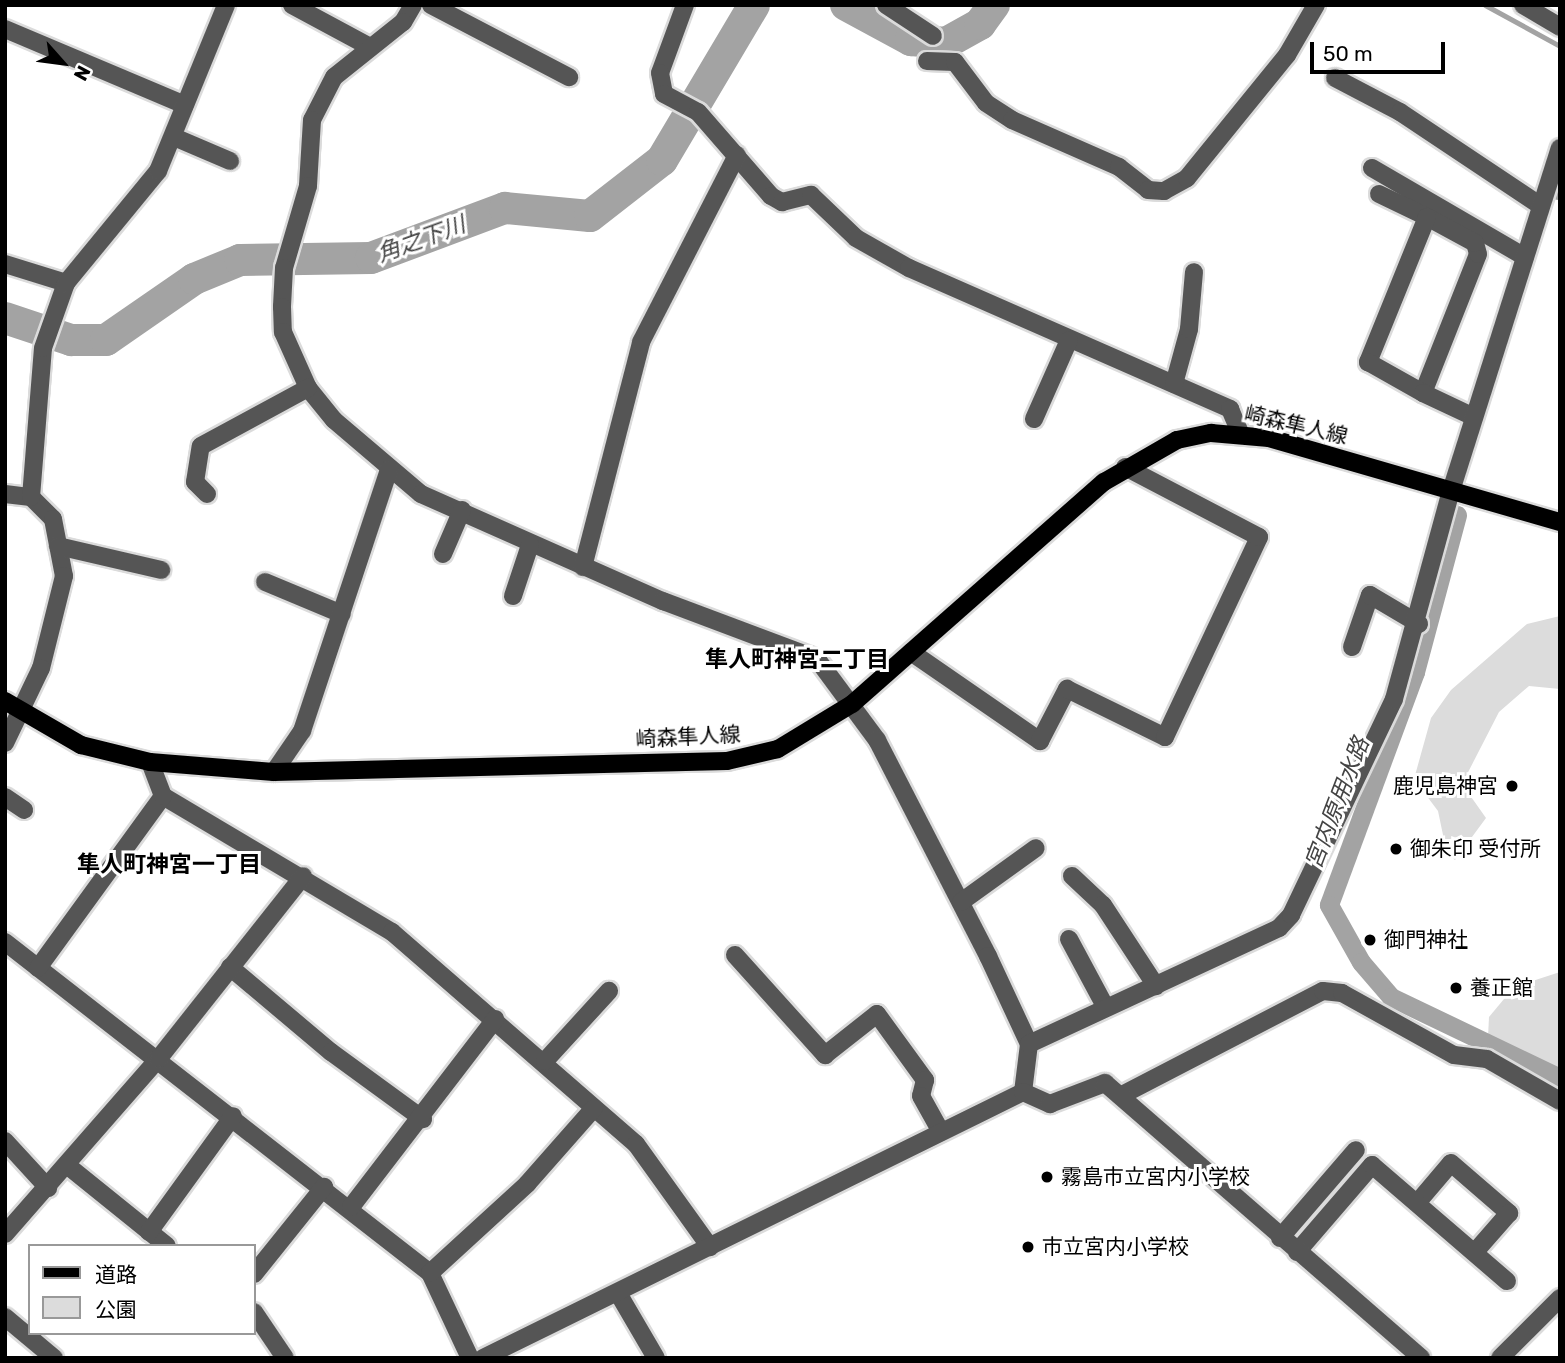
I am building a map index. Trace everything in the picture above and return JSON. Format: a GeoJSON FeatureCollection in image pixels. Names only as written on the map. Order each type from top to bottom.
{"type":"FeatureCollection","features":[{"type":"Feature","properties":{"kind":"main road","name":"崎森隼人線"},"geometry":{"type":"LineString","coordinates":[[5,701],[21,713],[81,745],[150,762],[274,772],[727,761],[778,749],[852,704],[1125,467],[1177,440],[1240,433],[1450,494],[1560,522]]}},
{"type":"Feature","properties":{"kind":"street"},"geometry":{"type":"LineString","coordinates":[[31,497],[43,348],[59,310],[66,284],[116,228],[174,137],[226,5]]}},
{"type":"Feature","properties":{"kind":"street"},"geometry":{"type":"LineString","coordinates":[[292,5],[368,46]]}},
{"type":"Feature","properties":{"kind":"street"},"geometry":{"type":"LineString","coordinates":[[413,5],[394,31],[368,46],[317,103],[308,186],[284,268],[283,332],[308,388],[389,469],[421,494],[462,510],[530,545],[807,653],[852,704],[961,902],[1029,1044],[1023,1092]]}},
{"type":"Feature","properties":{"kind":"street"},"geometry":{"type":"LineString","coordinates":[[431,5],[569,77]]}},
{"type":"Feature","properties":{"kind":"street"},"geometry":{"type":"LineString","coordinates":[[685,5],[660,73],[664,94],[690,107],[737,155],[771,196],[782,202],[811,195],[856,237],[888,256],[1069,340],[1230,409],[1240,433]]}},
{"type":"Feature","properties":{"kind":"street"},"geometry":{"type":"LineString","coordinates":[[886,5],[933,36]]}},
{"type":"Feature","properties":{"kind":"street"},"geometry":{"type":"LineString","coordinates":[[927,61],[955,62],[986,103],[1012,120],[1119,167],[1148,190],[1164,191],[1187,177],[1287,55],[1316,5]]}},
{"type":"Feature","properties":{"kind":"street"},"geometry":{"type":"LineString","coordinates":[[1523,5],[1560,27]]}},
{"type":"Feature","properties":{"kind":"street"},"geometry":{"type":"LineString","coordinates":[[5,29],[185,105]]}},
{"type":"Feature","properties":{"kind":"street"},"geometry":{"type":"LineString","coordinates":[[1335,78],[1401,112],[1541,206]]}},
{"type":"Feature","properties":{"kind":"street"},"geometry":{"type":"LineString","coordinates":[[174,137],[230,161]]}},
{"type":"Feature","properties":{"kind":"street"},"geometry":{"type":"LineString","coordinates":[[1029,1044],[1279,928],[1291,915],[1389,711],[1419,624],[1450,494],[1560,148]]}},
{"type":"Feature","properties":{"kind":"street"},"geometry":{"type":"LineString","coordinates":[[583,566],[641,342],[737,155]]}},
{"type":"Feature","properties":{"kind":"street"},"geometry":{"type":"LineString","coordinates":[[1372,168],[1525,257]]}},
{"type":"Feature","properties":{"kind":"street"},"geometry":{"type":"LineString","coordinates":[[1379,194],[1475,243],[1478,254],[1423,393]]}},
{"type":"Feature","properties":{"kind":"street"},"geometry":{"type":"LineString","coordinates":[[1427,217],[1368,362],[1423,393],[1474,417]]}},
{"type":"Feature","properties":{"kind":"street"},"geometry":{"type":"LineString","coordinates":[[5,264],[66,284]]}},
{"type":"Feature","properties":{"kind":"street"},"geometry":{"type":"LineString","coordinates":[[1174,384],[1189,329],[1194,272]]}},
{"type":"Feature","properties":{"kind":"street"},"geometry":{"type":"LineString","coordinates":[[1034,419],[1069,340]]}},
{"type":"Feature","properties":{"kind":"street"},"geometry":{"type":"LineString","coordinates":[[207,494],[195,482],[201,446],[308,388]]}},
{"type":"Feature","properties":{"kind":"street"},"geometry":{"type":"LineString","coordinates":[[911,652],[1040,741],[1067,688],[1165,737],[1259,537],[1125,467]]}},
{"type":"Feature","properties":{"kind":"street"},"geometry":{"type":"LineString","coordinates":[[274,772],[302,731],[389,469]]}},
{"type":"Feature","properties":{"kind":"street"},"geometry":{"type":"LineString","coordinates":[[5,494],[31,497],[53,519],[64,576],[54,624],[21,713],[5,743]]}},
{"type":"Feature","properties":{"kind":"street"},"geometry":{"type":"LineString","coordinates":[[443,554],[462,510]]}},
{"type":"Feature","properties":{"kind":"street"},"geometry":{"type":"LineString","coordinates":[[513,596],[530,545]]}},
{"type":"Feature","properties":{"kind":"street"},"geometry":{"type":"LineString","coordinates":[[58,546],[161,570]]}},
{"type":"Feature","properties":{"kind":"street"},"geometry":{"type":"LineString","coordinates":[[265,582],[342,614]]}},
{"type":"Feature","properties":{"kind":"street"},"geometry":{"type":"LineString","coordinates":[[1352,647],[1370,595],[1419,624]]}},
{"type":"Feature","properties":{"kind":"street"},"geometry":{"type":"LineString","coordinates":[[150,762],[163,796],[303,876],[393,932],[545,1061],[636,1144],[710,1247]]}},
{"type":"Feature","properties":{"kind":"street"},"geometry":{"type":"LineString","coordinates":[[38,968],[163,796]]}},
{"type":"Feature","properties":{"kind":"street"},"geometry":{"type":"LineString","coordinates":[[5,797],[24,810]]}},
{"type":"Feature","properties":{"kind":"street"},"geometry":{"type":"LineString","coordinates":[[961,902],[1036,848]]}},
{"type":"Feature","properties":{"kind":"street"},"geometry":{"type":"LineString","coordinates":[[5,1234],[68,1166],[159,1058],[303,876]]}},
{"type":"Feature","properties":{"kind":"street"},"geometry":{"type":"LineString","coordinates":[[1072,876],[1102,905],[1156,986]]}},
{"type":"Feature","properties":{"kind":"street"},"geometry":{"type":"LineString","coordinates":[[1069,939],[1106,1008]]}},
{"type":"Feature","properties":{"kind":"street"},"geometry":{"type":"LineString","coordinates":[[5,942],[351,1207],[430,1273],[470,1358]]}},
{"type":"Feature","properties":{"kind":"street"},"geometry":{"type":"LineString","coordinates":[[735,955],[825,1055],[877,1014],[925,1080],[921,1096],[941,1132]]}},
{"type":"Feature","properties":{"kind":"street"},"geometry":{"type":"LineString","coordinates":[[230,967],[331,1052],[424,1119]]}},
{"type":"Feature","properties":{"kind":"street"},"geometry":{"type":"LineString","coordinates":[[545,1061],[609,991]]}},
{"type":"Feature","properties":{"kind":"street"},"geometry":{"type":"LineString","coordinates":[[1122,1096],[1323,991],[1352,997],[1454,1055],[1487,1059],[1560,1101]]}},
{"type":"Feature","properties":{"kind":"street"},"geometry":{"type":"LineString","coordinates":[[351,1207],[424,1119],[495,1019]]}},
{"type":"Feature","properties":{"kind":"street"},"geometry":{"type":"LineString","coordinates":[[483,1358],[507,1353],[618,1293],[1023,1092],[1050,1104],[1105,1083],[1421,1358]]}},
{"type":"Feature","properties":{"kind":"street"},"geometry":{"type":"LineString","coordinates":[[430,1273],[527,1184],[594,1108]]}},
{"type":"Feature","properties":{"kind":"street"},"geometry":{"type":"LineString","coordinates":[[149,1232],[233,1116]]}},
{"type":"Feature","properties":{"kind":"street"},"geometry":{"type":"LineString","coordinates":[[5,1141],[48,1188]]}},
{"type":"Feature","properties":{"kind":"street"},"geometry":{"type":"LineString","coordinates":[[1280,1238],[1356,1150]]}},
{"type":"Feature","properties":{"kind":"street"},"geometry":{"type":"LineString","coordinates":[[1417,1203],[1451,1163],[1509,1213],[1475,1252]]}},
{"type":"Feature","properties":{"kind":"street"},"geometry":{"type":"LineString","coordinates":[[1297,1252],[1372,1165],[1507,1280]]}},
{"type":"Feature","properties":{"kind":"street"},"geometry":{"type":"LineString","coordinates":[[68,1166],[164,1244]]}},
{"type":"Feature","properties":{"kind":"street"},"geometry":{"type":"LineString","coordinates":[[256,1272],[324,1188]]}},
{"type":"Feature","properties":{"kind":"street"},"geometry":{"type":"LineString","coordinates":[[618,1293],[656,1358]]}},
{"type":"Feature","properties":{"kind":"street"},"geometry":{"type":"LineString","coordinates":[[1500,1358],[1560,1298]]}},
{"type":"Feature","properties":{"kind":"street"},"geometry":{"type":"LineString","coordinates":[[256,1315],[285,1358]]}},
{"type":"Feature","properties":{"kind":"street"},"geometry":{"type":"LineString","coordinates":[[5,1317],[54,1358]]}},
{"type":"Feature","properties":{"kind":"green space"},"geometry":{"type":"Polygon","coordinates":[[[1560,616],[1560,689],[1529,686],[1499,712],[1462,784],[1486,818],[1455,860],[1447,854],[1438,811],[1414,779],[1431,718],[1451,690],[1527,624],[1560,616]]]}},
{"type":"Feature","properties":{"kind":"green space"},"geometry":{"type":"Polygon","coordinates":[[[1560,972],[1560,1072],[1488,1037],[1489,1017],[1514,987],[1560,972]]]}},
{"type":"Feature","properties":{"kind":"waterway","name":"角之下川"},"geometry":{"type":"LineString","coordinates":[[5,318],[71,340],[106,340],[194,279],[240,260],[371,258],[505,208],[590,216],[662,160],[754,5]]}},
{"type":"Feature","properties":{"kind":"waterway","name":"角之下川"},"geometry":{"type":"LineString","coordinates":[[846,5],[911,40],[946,43],[980,24],[994,5]]}},
{"type":"Feature","properties":{"kind":"waterway"},"geometry":{"type":"LineString","coordinates":[[1485,5],[1560,46]]}},
{"type":"Feature","properties":{"kind":"waterway","name":"宮内原用水路"},"geometry":{"type":"LineString","coordinates":[[1558,190],[1560,186]]}},
{"type":"Feature","properties":{"kind":"waterway","name":"宮内原用水路"},"geometry":{"type":"LineString","coordinates":[[1457,515],[1415,672],[1329,905],[1361,962],[1391,997],[1560,1078]]}},
{"type":"Feature","properties":{"kind":"place","name":"鹿児島神宮"},"geometry":{"type":"Point","coordinates":[1512,786]}},
{"type":"Feature","properties":{"kind":"place","name":"御朱印 受付所"},"geometry":{"type":"Point","coordinates":[1396,849]}},
{"type":"Feature","properties":{"kind":"place","name":"御門神社"},"geometry":{"type":"Point","coordinates":[1370,940]}},
{"type":"Feature","properties":{"kind":"place","name":"養正館"},"geometry":{"type":"Point","coordinates":[1456,988]}},
{"type":"Feature","properties":{"kind":"place","name":"霧島市立宮内小学校"},"geometry":{"type":"Point","coordinates":[1047,1177]}},
{"type":"Feature","properties":{"kind":"place","name":"市立宮内小学校"},"geometry":{"type":"Point","coordinates":[1028,1247]}},
{"type":"Feature","properties":{"kind":"district","name":"隼人町神宮二丁目"},"geometry":{"type":"Point","coordinates":[797,659]}},
{"type":"Feature","properties":{"kind":"district","name":"隼人町神宮一丁目"},"geometry":{"type":"Point","coordinates":[169,864]}}]}
